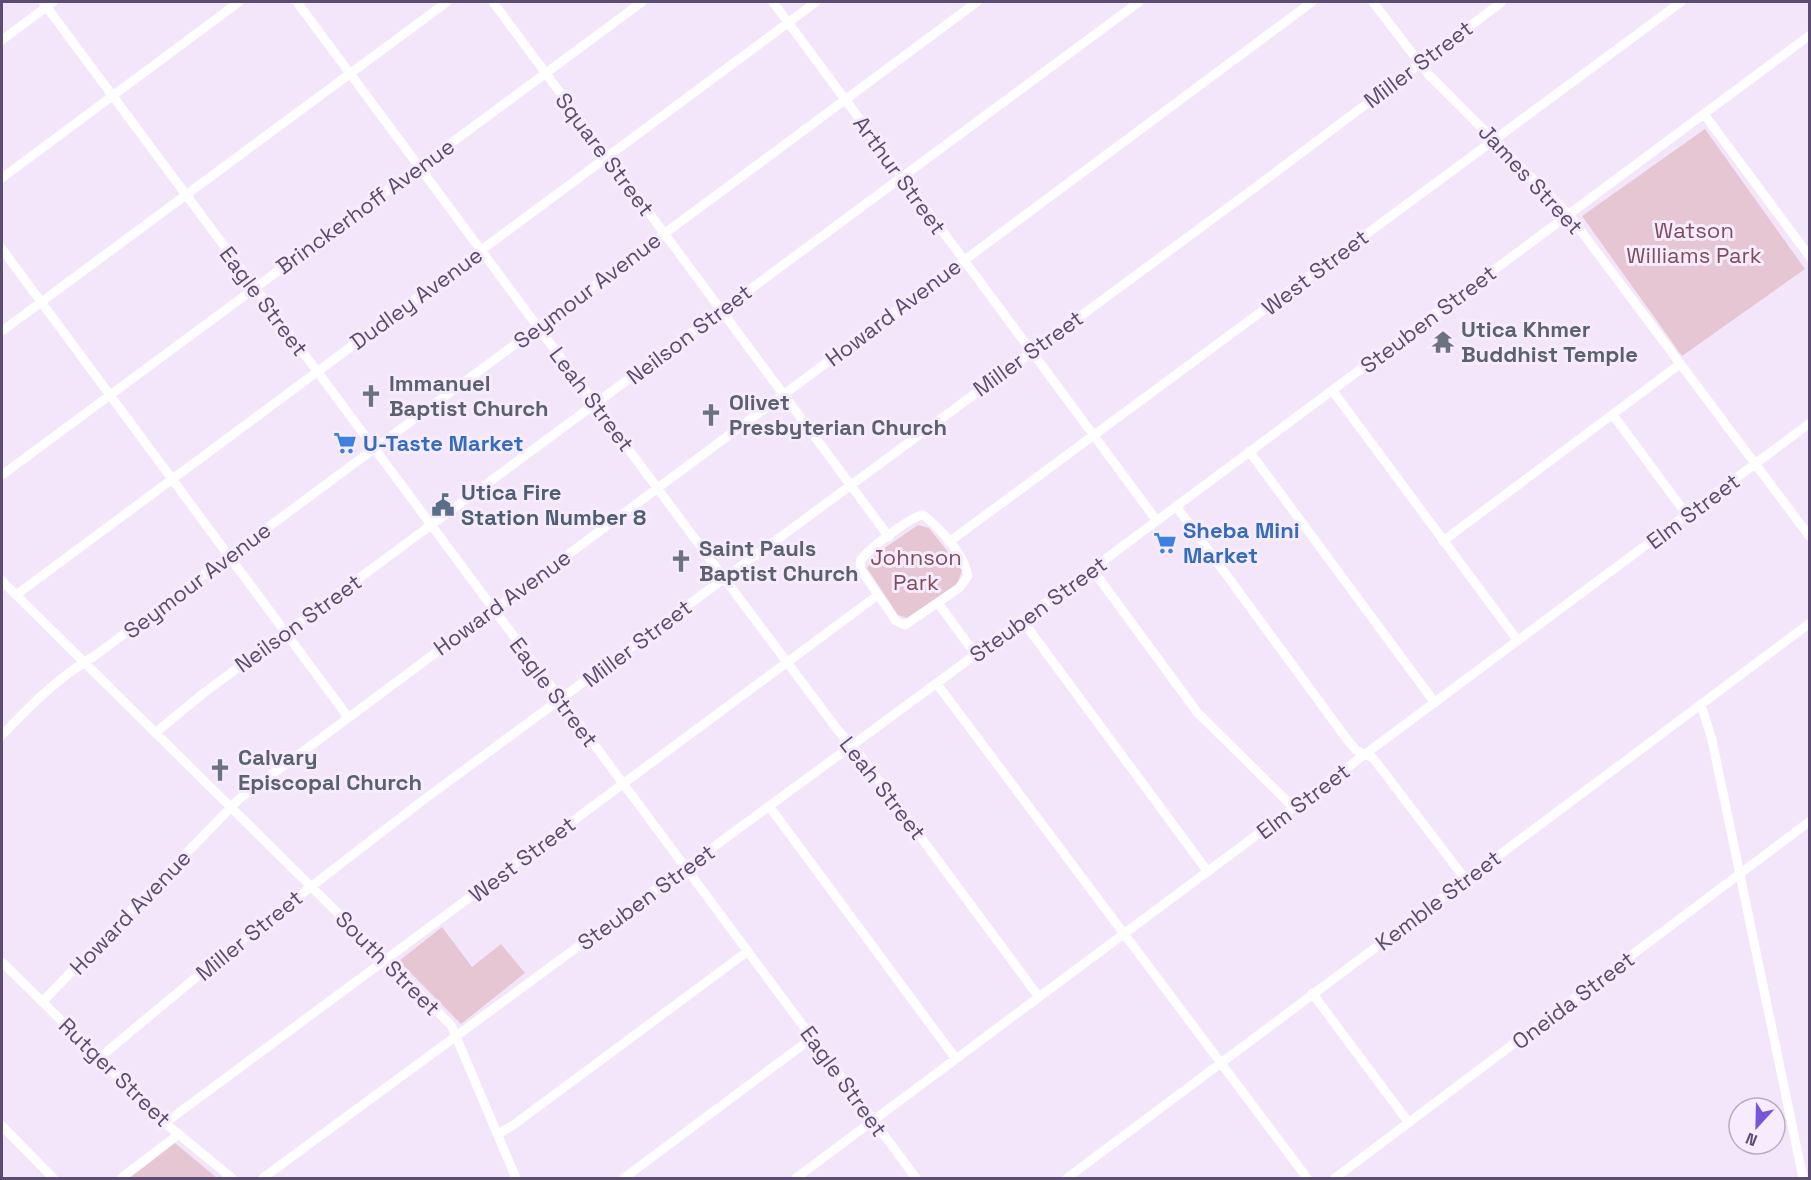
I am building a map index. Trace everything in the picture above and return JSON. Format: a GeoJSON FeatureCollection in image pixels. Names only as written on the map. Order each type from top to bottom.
{"type":"FeatureCollection","features":[{"type":"Feature","properties":{"kind":"street"},"geometry":{"type":"LineString","coordinates":[[2,178],[239,2]]}},
{"type":"Feature","properties":{"kind":"street","name":"Leah Street"},"geometry":{"type":"LineString","coordinates":[[297,2],[786,662],[852,746],[1039,997]]}},
{"type":"Feature","properties":{"kind":"street"},"geometry":{"type":"LineString","coordinates":[[2,331],[447,2]]}},
{"type":"Feature","properties":{"kind":"street","name":"Square Street"},"geometry":{"type":"LineString","coordinates":[[493,2],[889,537]]}},
{"type":"Feature","properties":{"kind":"street","name":"Brinckerhoff Avenue"},"geometry":{"type":"LineString","coordinates":[[2,475],[642,2]]}},
{"type":"Feature","properties":{"kind":"street","name":"Arthur Street"},"geometry":{"type":"LineString","coordinates":[[773,2],[1157,521]]}},
{"type":"Feature","properties":{"kind":"street","name":"Dudley Avenue"},"geometry":{"type":"LineString","coordinates":[[16,595],[816,2]]}},
{"type":"Feature","properties":{"kind":"street","name":"Seymour Avenue"},"geometry":{"type":"LineString","coordinates":[[2,735],[43,692],[977,2]]}},
{"type":"Feature","properties":{"kind":"street","name":"Neilson Street"},"geometry":{"type":"LineString","coordinates":[[155,733],[205,692],[1139,2]]}},
{"type":"Feature","properties":{"kind":"street","name":"Howard Avenue"},"geometry":{"type":"LineString","coordinates":[[42,1002],[231,808],[291,759],[1312,2]]}},
{"type":"Feature","properties":{"kind":"street","name":"James Street"},"geometry":{"type":"LineString","coordinates":[[1373,2],[1419,63],[1569,215],[1809,537]]}},
{"type":"Feature","properties":{"kind":"street","name":"Miller Street"},"geometry":{"type":"LineString","coordinates":[[99,1059],[310,886],[1502,2]]}},
{"type":"Feature","properties":{"kind":"street","name":"West Street"},"geometry":{"type":"LineString","coordinates":[[949,542],[1494,138],[1682,2]]}},
{"type":"Feature","properties":{"kind":"street"},"geometry":{"type":"LineString","coordinates":[[2,40],[48,3]]}},
{"type":"Feature","properties":{"kind":"street","name":"Eagle Street"},"geometry":{"type":"LineString","coordinates":[[48,3],[112,96],[185,195],[916,1179]]}},
{"type":"Feature","properties":{"kind":"street","name":"Steuben Street"},"geometry":{"type":"LineString","coordinates":[[263,1179],[937,684],[1809,35]]}},
{"type":"Feature","properties":{"kind":"street"},"geometry":{"type":"LineString","coordinates":[[1704,114],[1809,257]]}},
{"type":"Feature","properties":{"kind":"street"},"geometry":{"type":"LineString","coordinates":[[2,249],[348,717]]}},
{"type":"Feature","properties":{"kind":"street"},"geometry":{"type":"LineString","coordinates":[[1443,541],[1680,364]]}},
{"type":"Feature","properties":{"kind":"street"},"geometry":{"type":"LineString","coordinates":[[1332,390],[1518,641]]}},
{"type":"Feature","properties":{"kind":"street"},"geometry":{"type":"LineString","coordinates":[[1613,415],[1687,515]]}},
{"type":"Feature","properties":{"kind":"street","name":"Elm Street"},"geometry":{"type":"LineString","coordinates":[[796,1179],[872,1120],[1809,423]]}},
{"type":"Feature","properties":{"kind":"street"},"geometry":{"type":"LineString","coordinates":[[1249,451],[1435,703]]}},
{"type":"Feature","properties":{"kind":"street"},"geometry":{"type":"LineString","coordinates":[[1176,506],[1346,738],[1356,750],[1373,758],[1466,880]]}},
{"type":"Feature","properties":{"kind":"street"},"geometry":{"type":"LineString","coordinates":[[923,515],[949,542],[966,567],[968,576],[959,588],[905,625],[896,621],[861,570],[859,564],[863,557],[917,516],[923,515]]}},
{"type":"Feature","properties":{"kind":"street"},"geometry":{"type":"LineString","coordinates":[[1092,569],[1197,712],[1294,808]]}},
{"type":"Feature","properties":{"kind":"street","name":"South Street"},"geometry":{"type":"LineString","coordinates":[[3,586],[16,595],[451,1025],[516,1179]]}},
{"type":"Feature","properties":{"kind":"street","name":"West Street"},"geometry":{"type":"LineString","coordinates":[[165,1123],[878,595]]}},
{"type":"Feature","properties":{"kind":"street"},"geometry":{"type":"LineString","coordinates":[[938,603],[976,655]]}},
{"type":"Feature","properties":{"kind":"street"},"geometry":{"type":"LineString","coordinates":[[1022,620],[1208,872]]}},
{"type":"Feature","properties":{"kind":"street","name":"Kemble Street"},"geometry":{"type":"LineString","coordinates":[[1067,1179],[1312,993],[1809,623]]}},
{"type":"Feature","properties":{"kind":"street"},"geometry":{"type":"LineString","coordinates":[[937,684],[1307,1179]]}},
{"type":"Feature","properties":{"kind":"street"},"geometry":{"type":"LineString","coordinates":[[1701,704],[1712,740],[1803,1179]]}},
{"type":"Feature","properties":{"kind":"street"},"geometry":{"type":"LineString","coordinates":[[769,806],[956,1059]]}},
{"type":"Feature","properties":{"kind":"street","name":"Oneida Street"},"geometry":{"type":"LineString","coordinates":[[1335,1179],[1809,822]]}},
{"type":"Feature","properties":{"kind":"street"},"geometry":{"type":"LineString","coordinates":[[497,1134],[512,1126],[748,951]]}},
{"type":"Feature","properties":{"kind":"street","name":"Rutger Street"},"geometry":{"type":"LineString","coordinates":[[2,962],[165,1123],[227,1177]]}},
{"type":"Feature","properties":{"kind":"street"},"geometry":{"type":"LineString","coordinates":[[1312,993],[1409,1123]]}},
{"type":"Feature","properties":{"kind":"street"},"geometry":{"type":"LineString","coordinates":[[624,1179],[812,1038]]}},
{"type":"Feature","properties":{"kind":"street"},"geometry":{"type":"LineString","coordinates":[[2,1126],[53,1179]]}},
{"type":"Feature","properties":{"kind":"street"},"geometry":{"type":"LineString","coordinates":[[121,1179],[180,1134]]}},
{"type":"Feature","properties":{"kind":"green space","name":"Watson Williams Park"},"geometry":{"type":"Polygon","coordinates":[[[1705,129],[1805,269],[1682,356],[1582,216],[1705,129]]]}},
{"type":"Feature","properties":{"kind":"green space","name":"Johnson Park"},"geometry":{"type":"Polygon","coordinates":[[[918,525],[929,528],[962,570],[957,585],[907,618],[898,615],[867,568],[876,554],[918,525]]]}},
{"type":"Feature","properties":{"kind":"green space"},"geometry":{"type":"Polygon","coordinates":[[[442,927],[472,967],[501,944],[525,973],[461,1024],[399,961],[442,927]]]}},
{"type":"Feature","properties":{"kind":"green space"},"geometry":{"type":"Polygon","coordinates":[[[175,1143],[217,1178],[130,1178],[175,1143]]]}},
{"type":"Feature","properties":{"kind":"place","name":"Utica Khmer Buddhist Temple"},"geometry":{"type":"Point","coordinates":[1443,342]}},
{"type":"Feature","properties":{"kind":"place","name":"Immanuel Baptist Church"},"geometry":{"type":"Point","coordinates":[371,396]}},
{"type":"Feature","properties":{"kind":"place","name":"Olivet Presbyterian Church"},"geometry":{"type":"Point","coordinates":[711,415]}},
{"type":"Feature","properties":{"kind":"place","name":"U-Taste Market"},"geometry":{"type":"Point","coordinates":[345,443]}},
{"type":"Feature","properties":{"kind":"place","name":"Utica Fire Station Number 8"},"geometry":{"type":"Point","coordinates":[443,505]}},
{"type":"Feature","properties":{"kind":"place","name":"Sheba Mini Market"},"geometry":{"type":"Point","coordinates":[1165,543]}},
{"type":"Feature","properties":{"kind":"place","name":"Saint Pauls Baptist Church"},"geometry":{"type":"Point","coordinates":[681,561]}},
{"type":"Feature","properties":{"kind":"place","name":"Calvary Episcopal Church"},"geometry":{"type":"Point","coordinates":[220,770]}}]}
